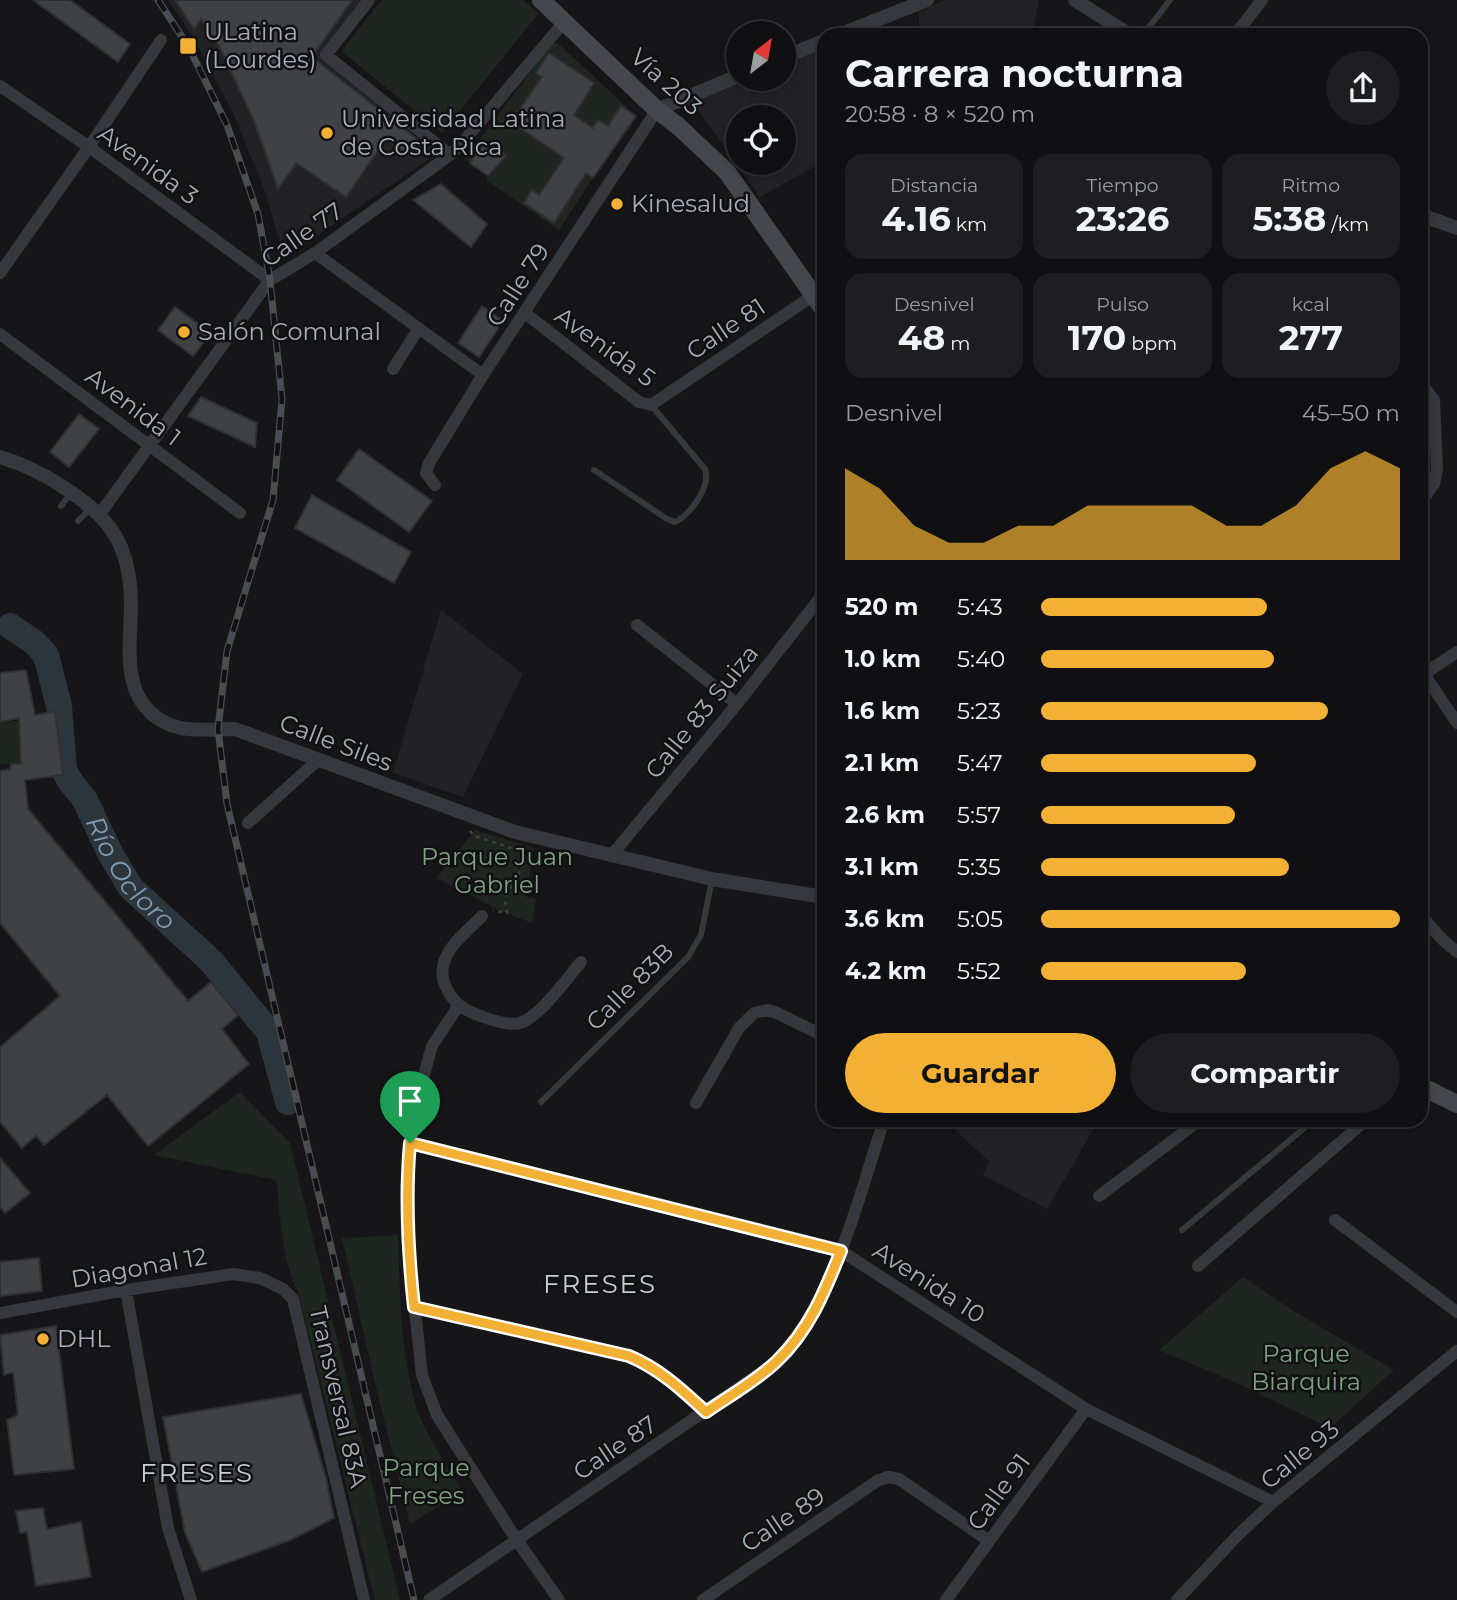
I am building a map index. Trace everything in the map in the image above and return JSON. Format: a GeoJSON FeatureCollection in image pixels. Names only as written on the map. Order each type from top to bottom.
{"type":"FeatureCollection","features":[{"type":"Feature","properties":{"kind":"main road","name":"Vía 203"},"geometry":{"type":"LineString","coordinates":[[541,0],[727,172],[817,299]]}},
{"type":"Feature","properties":{"kind":"main road"},"geometry":{"type":"LineString","coordinates":[[1428,1090],[1457,1104]]}},
{"type":"Feature","properties":{"kind":"street"},"geometry":{"type":"LineString","coordinates":[[369,0],[326,55],[450,155]]}},
{"type":"Feature","properties":{"kind":"street"},"geometry":{"type":"LineString","coordinates":[[856,28],[927,0]]}},
{"type":"Feature","properties":{"kind":"street"},"geometry":{"type":"LineString","coordinates":[[1075,0],[1119,28]]}},
{"type":"Feature","properties":{"kind":"street"},"geometry":{"type":"LineString","coordinates":[[1240,28],[1262,0]]}},
{"type":"Feature","properties":{"kind":"street","name":"Calle 77"},"geometry":{"type":"LineString","coordinates":[[95,511],[149,445],[270,280],[315,253],[450,155],[564,22]]}},
{"type":"Feature","properties":{"kind":"street"},"geometry":{"type":"LineString","coordinates":[[0,273],[161,40]]}},
{"type":"Feature","properties":{"kind":"street"},"geometry":{"type":"LineString","coordinates":[[796,52],[817,44]]}},
{"type":"Feature","properties":{"kind":"street"},"geometry":{"type":"LineString","coordinates":[[657,110],[726,81]]}},
{"type":"Feature","properties":{"kind":"street","name":"Avenida 3"},"geometry":{"type":"LineString","coordinates":[[1,90],[89,147],[270,280]]}},
{"type":"Feature","properties":{"kind":"street","name":"Calle 79"},"geometry":{"type":"LineString","coordinates":[[435,485],[426,473],[429,463],[483,375],[657,110]]}},
{"type":"Feature","properties":{"kind":"street"},"geometry":{"type":"LineString","coordinates":[[1428,218],[1457,228]]}},
{"type":"Feature","properties":{"kind":"street"},"geometry":{"type":"LineString","coordinates":[[315,253],[483,375]]}},
{"type":"Feature","properties":{"kind":"street","name":"Calle 81"},"geometry":{"type":"LineString","coordinates":[[656,402],[817,303]]}},
{"type":"Feature","properties":{"kind":"street","name":"Avenida 5"},"geometry":{"type":"LineString","coordinates":[[525,313],[639,402],[656,402]]}},
{"type":"Feature","properties":{"kind":"street"},"geometry":{"type":"LineString","coordinates":[[393,369],[419,328]]}},
{"type":"Feature","properties":{"kind":"street","name":"Avenida 1"},"geometry":{"type":"LineString","coordinates":[[0,334],[240,513]]}},
{"type":"Feature","properties":{"kind":"street"},"geometry":{"type":"LineString","coordinates":[[1428,392],[1434,400],[1437,469],[1428,492]]}},
{"type":"Feature","properties":{"kind":"street","name":"Calle Siles"},"geometry":{"type":"LineString","coordinates":[[0,457],[15,462],[71,493],[95,511],[121,546],[131,604],[129,671],[134,689],[147,708],[165,722],[182,727],[234,729],[514,832],[712,879],[817,896]]}},
{"type":"Feature","properties":{"kind":"street","name":"Calle 83 Suiza"},"geometry":{"type":"LineString","coordinates":[[611,856],[737,704],[817,602]]}},
{"type":"Feature","properties":{"kind":"street"},"geometry":{"type":"LineString","coordinates":[[637,625],[737,704]]}},
{"type":"Feature","properties":{"kind":"street"},"geometry":{"type":"LineString","coordinates":[[1428,672],[1457,652]]}},
{"type":"Feature","properties":{"kind":"street"},"geometry":{"type":"LineString","coordinates":[[1428,682],[1457,723]]}},
{"type":"Feature","properties":{"kind":"street"},"geometry":{"type":"LineString","coordinates":[[248,823],[318,760]]}},
{"type":"Feature","properties":{"kind":"street"},"geometry":{"type":"LineString","coordinates":[[482,916],[453,946],[443,965],[443,982],[460,1005],[508,1024],[521,1023],[542,1007],[581,962]]}},
{"type":"Feature","properties":{"kind":"street"},"geometry":{"type":"LineString","coordinates":[[1428,924],[1457,952]]}},
{"type":"Feature","properties":{"kind":"street"},"geometry":{"type":"LineString","coordinates":[[460,1005],[432,1046],[410,1143],[406,1186],[407,1238],[422,1375],[437,1416],[516,1539],[559,1600]]}},
{"type":"Feature","properties":{"kind":"street"},"geometry":{"type":"LineString","coordinates":[[696,1103],[748,1017],[761,1011],[777,1013],[817,1033]]}},
{"type":"Feature","properties":{"kind":"street","name":"Calle 87"},"geometry":{"type":"LineString","coordinates":[[429,1600],[775,1363],[793,1343],[822,1297],[841,1251],[882,1127]]}},
{"type":"Feature","properties":{"kind":"street"},"geometry":{"type":"LineString","coordinates":[[1099,1196],[1191,1127]]}},
{"type":"Feature","properties":{"kind":"street"},"geometry":{"type":"LineString","coordinates":[[1198,1266],[1358,1127]]}},
{"type":"Feature","properties":{"kind":"street","name":"Avenida 10"},"geometry":{"type":"LineString","coordinates":[[410,1143],[841,1251],[1086,1409],[1273,1502]]}},
{"type":"Feature","properties":{"kind":"street"},"geometry":{"type":"LineString","coordinates":[[1335,1220],[1457,1312]]}},
{"type":"Feature","properties":{"kind":"street","name":"Diagonal 12"},"geometry":{"type":"LineString","coordinates":[[0,1313],[233,1274],[260,1278],[283,1289]]}},
{"type":"Feature","properties":{"kind":"street","name":"Transversal 83A"},"geometry":{"type":"LineString","coordinates":[[283,1289],[293,1299],[363,1600]]}},
{"type":"Feature","properties":{"kind":"street"},"geometry":{"type":"LineString","coordinates":[[126,1290],[168,1528],[191,1600]]}},
{"type":"Feature","properties":{"kind":"street"},"geometry":{"type":"LineString","coordinates":[[414,1307],[629,1356],[665,1375],[706,1412]]}},
{"type":"Feature","properties":{"kind":"street","name":"Calle 93"},"geometry":{"type":"LineString","coordinates":[[1177,1600],[1273,1502],[1457,1351]]}},
{"type":"Feature","properties":{"kind":"street","name":"Calle 91"},"geometry":{"type":"LineString","coordinates":[[946,1600],[1086,1409]]}},
{"type":"Feature","properties":{"kind":"street","name":"Calle 89"},"geometry":{"type":"LineString","coordinates":[[703,1600],[877,1481],[888,1477],[899,1479],[989,1541]]}},
{"type":"Feature","properties":{"kind":"lane"},"geometry":{"type":"LineString","coordinates":[[1148,28],[1170,0]]}},
{"type":"Feature","properties":{"kind":"lane"},"geometry":{"type":"LineString","coordinates":[[875,20],[878,28]]}},
{"type":"Feature","properties":{"kind":"lane"},"geometry":{"type":"LineString","coordinates":[[594,470],[667,519],[675,522],[682,518],[706,486],[708,477],[656,402]]}},
{"type":"Feature","properties":{"kind":"lane"},"geometry":{"type":"LineString","coordinates":[[61,506],[71,493]]}},
{"type":"Feature","properties":{"kind":"lane"},"geometry":{"type":"LineString","coordinates":[[78,521],[95,511]]}},
{"type":"Feature","properties":{"kind":"lane","name":"Calle 83B"},"geometry":{"type":"LineString","coordinates":[[541,1102],[688,957],[701,935],[712,879]]}},
{"type":"Feature","properties":{"kind":"lane"},"geometry":{"type":"LineString","coordinates":[[1182,1230],[1306,1127]]}},
{"type":"Feature","properties":{"kind":"path"},"geometry":{"type":"LineString","coordinates":[[475,818],[470,829],[473,835],[530,853],[506,896],[507,914],[484,908],[482,916]]}},
{"type":"Feature","properties":{"kind":"shaded area","name":"Universidad Latina de Costa Rica"},"geometry":{"type":"Polygon","coordinates":[[[168,0],[362,0],[319,56],[437,154],[284,258],[266,194],[233,112],[190,32],[168,0]]]}},
{"type":"Feature","properties":{"kind":"shaded area"},"geometry":{"type":"Polygon","coordinates":[[[945,0],[1039,0],[1033,28],[919,28],[919,12],[945,0]]]}},
{"type":"Feature","properties":{"kind":"shaded area"},"geometry":{"type":"Polygon","coordinates":[[[817,49],[817,165],[760,197],[744,175],[796,175],[796,105],[726,105],[726,149],[691,100],[726,86],[726,91],[796,91],[796,57],[817,49]]]}},
{"type":"Feature","properties":{"kind":"shaded area"},"geometry":{"type":"Polygon","coordinates":[[[441,610],[523,674],[463,797],[393,773],[441,610]]]}},
{"type":"Feature","properties":{"kind":"shaded area"},"geometry":{"type":"Polygon","coordinates":[[[952,1127],[1095,1127],[1047,1209],[983,1175],[989,1161],[952,1127]]]}},
{"type":"Feature","properties":{"kind":"green space"},"geometry":{"type":"Polygon","coordinates":[[[382,0],[523,0],[539,13],[442,133],[341,51],[382,0]]]}},
{"type":"Feature","properties":{"kind":"green space"},"geometry":{"type":"Polygon","coordinates":[[[552,43],[558,43],[636,116],[621,106],[608,126],[598,120],[593,128],[535,88],[512,122],[593,178],[559,230],[486,180],[505,156],[485,142],[470,163],[465,159],[552,43]]]}},
{"type":"Feature","properties":{"kind":"green space"},"geometry":{"type":"Polygon","coordinates":[[[19,721],[20,763],[0,764],[0,722],[19,721]]]}},
{"type":"Feature","properties":{"kind":"green space","name":"Parque Juan Gabriel"},"geometry":{"type":"Polygon","coordinates":[[[475,830],[534,848],[526,897],[536,899],[532,923],[501,911],[437,878],[475,830]]]}},
{"type":"Feature","properties":{"kind":"green space"},"geometry":{"type":"Polygon","coordinates":[[[240,1092],[290,1143],[400,1600],[375,1600],[298,1292],[288,1266],[276,1180],[154,1155],[240,1092]]]}},
{"type":"Feature","properties":{"kind":"green space","name":"Parque Freses"},"geometry":{"type":"Polygon","coordinates":[[[398,1235],[402,1321],[416,1406],[425,1428],[462,1492],[410,1524],[342,1238],[398,1235]]]}},
{"type":"Feature","properties":{"kind":"green space","name":"Parque Biarquira"},"geometry":{"type":"Polygon","coordinates":[[[1243,1277],[1292,1310],[1394,1370],[1330,1428],[1239,1384],[1159,1350],[1243,1277]]]}},
{"type":"Feature","properties":{"kind":"building"},"geometry":{"type":"Polygon","coordinates":[[[33,0],[70,0],[130,44],[118,62],[33,0]]]}},
{"type":"Feature","properties":{"kind":"building","name":"Universidad Latina de Costa Rica"},"geometry":{"type":"Polygon","coordinates":[[[175,0],[352,0],[312,57],[418,140],[409,156],[386,139],[346,197],[296,163],[278,189],[254,121],[220,48],[201,19],[194,29],[175,0]]]}},
{"type":"Feature","properties":{"kind":"building"},"geometry":{"type":"Polygon","coordinates":[[[549,53],[594,83],[574,115],[593,128],[598,120],[608,126],[621,106],[636,116],[593,178],[586,173],[554,223],[524,203],[532,190],[539,195],[564,158],[511,122],[542,77],[536,73],[549,53]]]}},
{"type":"Feature","properties":{"kind":"building"},"geometry":{"type":"Polygon","coordinates":[[[485,142],[506,156],[488,176],[470,163],[485,142]]]}},
{"type":"Feature","properties":{"kind":"building"},"geometry":{"type":"Polygon","coordinates":[[[441,184],[487,224],[471,247],[413,200],[441,184]]]}},
{"type":"Feature","properties":{"kind":"building"},"geometry":{"type":"Polygon","coordinates":[[[482,306],[503,321],[479,357],[458,343],[482,306]]]}},
{"type":"Feature","properties":{"kind":"building","name":"Salón Comunal"},"geometry":{"type":"Polygon","coordinates":[[[175,307],[211,333],[193,356],[158,330],[175,307]]]}},
{"type":"Feature","properties":{"kind":"building"},"geometry":{"type":"Polygon","coordinates":[[[201,397],[257,423],[255,447],[188,416],[201,397]]]}},
{"type":"Feature","properties":{"kind":"building"},"geometry":{"type":"Polygon","coordinates":[[[79,414],[99,429],[69,467],[50,452],[79,414]]]}},
{"type":"Feature","properties":{"kind":"building"},"geometry":{"type":"Polygon","coordinates":[[[359,449],[432,501],[409,532],[337,480],[359,449]]]}},
{"type":"Feature","properties":{"kind":"building"},"geometry":{"type":"Polygon","coordinates":[[[312,495],[411,552],[394,583],[295,528],[312,495]]]}},
{"type":"Feature","properties":{"kind":"building"},"geometry":{"type":"Polygon","coordinates":[[[26,670],[35,715],[55,711],[63,775],[25,780],[28,809],[188,1001],[211,982],[238,1015],[222,1029],[249,1064],[148,1146],[107,1095],[44,1145],[36,1136],[22,1148],[0,1122],[0,1047],[60,996],[0,923],[0,771],[10,769],[11,764],[21,764],[19,718],[0,722],[0,673],[26,670]]]}},
{"type":"Feature","properties":{"kind":"building"},"geometry":{"type":"Polygon","coordinates":[[[0,1158],[30,1193],[5,1213],[0,1207],[0,1158]]]}},
{"type":"Feature","properties":{"kind":"building"},"geometry":{"type":"Polygon","coordinates":[[[39,1258],[42,1291],[0,1296],[0,1262],[39,1258]]]}},
{"type":"Feature","properties":{"kind":"building"},"geometry":{"type":"Polygon","coordinates":[[[56,1326],[74,1469],[14,1475],[7,1420],[18,1415],[13,1372],[4,1375],[0,1335],[56,1326]]]}},
{"type":"Feature","properties":{"kind":"building"},"geometry":{"type":"Polygon","coordinates":[[[301,1394],[326,1478],[334,1518],[290,1540],[202,1572],[185,1533],[163,1417],[301,1394]]]}},
{"type":"Feature","properties":{"kind":"building"},"geometry":{"type":"Polygon","coordinates":[[[43,1508],[47,1529],[81,1522],[91,1577],[36,1586],[27,1532],[20,1533],[16,1511],[43,1508]]]}},
{"type":"Feature","properties":{"kind":"waterway","name":"Río Ocloro"},"geometry":{"type":"LineString","coordinates":[[10,626],[35,643],[46,655],[59,706],[64,770],[85,800],[111,855],[131,888],[211,961],[269,1032],[288,1102]]}},
{"type":"Feature","properties":{"kind":"railway"},"geometry":{"type":"LineString","coordinates":[[158,0],[188,46],[227,125],[258,214],[270,280],[282,399],[273,500],[227,651],[218,729],[227,804],[414,1600]]}},
{"type":"Feature","properties":{"kind":"place","name":"ULatina (Lourdes)"},"geometry":{"type":"Point","coordinates":[188,46]}},
{"type":"Feature","properties":{"kind":"place","name":"Universidad Latina de Costa Rica"},"geometry":{"type":"Point","coordinates":[327,133]}},
{"type":"Feature","properties":{"kind":"place","name":"Kinesalud"},"geometry":{"type":"Point","coordinates":[617,204]}},
{"type":"Feature","properties":{"kind":"place","name":"Salón Comunal"},"geometry":{"type":"Point","coordinates":[184,332]}},
{"type":"Feature","properties":{"kind":"place","name":"DHL"},"geometry":{"type":"Point","coordinates":[43,1339]}},
{"type":"Feature","properties":{"kind":"district","name":"FRESES"},"geometry":{"type":"Point","coordinates":[600,1284]}},
{"type":"Feature","properties":{"kind":"district","name":"FRESES"},"geometry":{"type":"Point","coordinates":[197,1473]}},
{"type":"Feature","properties":{"kind":"route"},"geometry":{"type":"LineString","coordinates":[[410,1143],[841,1251],[822,1297],[793,1343],[775,1363],[706,1412],[665,1375],[629,1356],[414,1307],[407,1238],[406,1186],[410,1143]]}}]}
